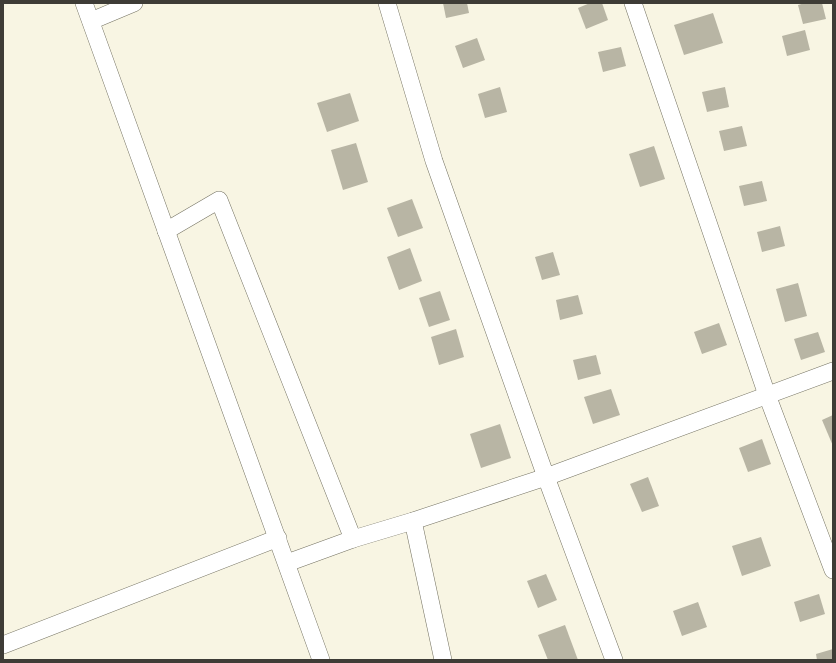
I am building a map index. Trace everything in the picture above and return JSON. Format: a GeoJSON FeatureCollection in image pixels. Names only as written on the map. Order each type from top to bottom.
{"type":"FeatureCollection","features":[{"type":"Feature","properties":{"kind":"street"},"geometry":{"type":"LineString","coordinates":[[84,3],[321,660]]}},
{"type":"Feature","properties":{"kind":"street"},"geometry":{"type":"LineString","coordinates":[[91,21],[134,3]]}},
{"type":"Feature","properties":{"kind":"street"},"geometry":{"type":"LineString","coordinates":[[387,3],[434,161],[546,477],[614,660]]}},
{"type":"Feature","properties":{"kind":"street"},"geometry":{"type":"LineString","coordinates":[[632,3],[767,395],[833,570]]}},
{"type":"Feature","properties":{"kind":"street"},"geometry":{"type":"LineString","coordinates":[[166,231],[219,200],[353,539]]}},
{"type":"Feature","properties":{"kind":"street"},"geometry":{"type":"LineString","coordinates":[[287,563],[353,539],[413,521],[546,477],[833,371]]}},
{"type":"Feature","properties":{"kind":"street"},"geometry":{"type":"LineString","coordinates":[[413,521],[444,660]]}},
{"type":"Feature","properties":{"kind":"street"},"geometry":{"type":"LineString","coordinates":[[3,645],[278,538]]}},
{"type":"Feature","properties":{"kind":"building"},"geometry":{"type":"Polygon","coordinates":[[[443,3],[467,3],[469,13],[446,18],[443,3]]]}},
{"type":"Feature","properties":{"kind":"building"},"geometry":{"type":"Polygon","coordinates":[[[590,3],[602,3],[608,20],[586,29],[578,8],[590,3]]]}},
{"type":"Feature","properties":{"kind":"building"},"geometry":{"type":"Polygon","coordinates":[[[805,3],[822,3],[826,19],[803,24],[798,5],[805,3]]]}},
{"type":"Feature","properties":{"kind":"building"},"geometry":{"type":"Polygon","coordinates":[[[713,13],[723,43],[684,55],[674,25],[713,13]]]}},
{"type":"Feature","properties":{"kind":"building"},"geometry":{"type":"Polygon","coordinates":[[[805,30],[810,50],[787,56],[782,36],[805,30]]]}},
{"type":"Feature","properties":{"kind":"building"},"geometry":{"type":"Polygon","coordinates":[[[477,38],[485,60],[463,68],[455,46],[477,38]]]}},
{"type":"Feature","properties":{"kind":"building"},"geometry":{"type":"Polygon","coordinates":[[[621,47],[626,66],[603,72],[598,52],[621,47]]]}},
{"type":"Feature","properties":{"kind":"building"},"geometry":{"type":"Polygon","coordinates":[[[500,87],[507,112],[485,118],[478,94],[500,87]]]}},
{"type":"Feature","properties":{"kind":"building"},"geometry":{"type":"Polygon","coordinates":[[[725,87],[729,107],[707,112],[702,92],[725,87]]]}},
{"type":"Feature","properties":{"kind":"building"},"geometry":{"type":"Polygon","coordinates":[[[350,93],[359,121],[327,132],[317,103],[350,93]]]}},
{"type":"Feature","properties":{"kind":"building"},"geometry":{"type":"Polygon","coordinates":[[[742,126],[747,146],[724,151],[719,131],[742,126]]]}},
{"type":"Feature","properties":{"kind":"building"},"geometry":{"type":"Polygon","coordinates":[[[356,143],[368,182],[343,190],[331,150],[356,143]]]}},
{"type":"Feature","properties":{"kind":"building"},"geometry":{"type":"Polygon","coordinates":[[[654,146],[665,179],[640,187],[629,154],[654,146]]]}},
{"type":"Feature","properties":{"kind":"building"},"geometry":{"type":"Polygon","coordinates":[[[762,181],[767,201],[744,206],[739,186],[762,181]]]}},
{"type":"Feature","properties":{"kind":"building"},"geometry":{"type":"Polygon","coordinates":[[[412,199],[423,228],[398,237],[387,208],[412,199]]]}},
{"type":"Feature","properties":{"kind":"building"},"geometry":{"type":"Polygon","coordinates":[[[780,226],[785,246],[762,252],[757,232],[780,226]]]}},
{"type":"Feature","properties":{"kind":"building"},"geometry":{"type":"Polygon","coordinates":[[[410,248],[422,281],[399,290],[387,257],[410,248]]]}},
{"type":"Feature","properties":{"kind":"building"},"geometry":{"type":"Polygon","coordinates":[[[553,252],[560,275],[542,280],[535,257],[553,252]]]}},
{"type":"Feature","properties":{"kind":"building"},"geometry":{"type":"Polygon","coordinates":[[[798,283],[807,316],[785,322],[776,289],[798,283]]]}},
{"type":"Feature","properties":{"kind":"building"},"geometry":{"type":"Polygon","coordinates":[[[440,291],[450,320],[429,327],[419,298],[440,291]]]}},
{"type":"Feature","properties":{"kind":"building"},"geometry":{"type":"Polygon","coordinates":[[[578,295],[583,314],[560,320],[556,300],[578,295]]]}},
{"type":"Feature","properties":{"kind":"building"},"geometry":{"type":"Polygon","coordinates":[[[719,323],[727,345],[702,354],[694,332],[719,323]]]}},
{"type":"Feature","properties":{"kind":"building"},"geometry":{"type":"Polygon","coordinates":[[[456,329],[464,357],[439,365],[431,337],[456,329]]]}},
{"type":"Feature","properties":{"kind":"building"},"geometry":{"type":"Polygon","coordinates":[[[818,332],[825,352],[801,360],[794,339],[818,332]]]}},
{"type":"Feature","properties":{"kind":"building"},"geometry":{"type":"Polygon","coordinates":[[[596,355],[601,374],[578,380],[573,360],[596,355]]]}},
{"type":"Feature","properties":{"kind":"building"},"geometry":{"type":"Polygon","coordinates":[[[611,389],[620,415],[593,424],[584,397],[611,389]]]}},
{"type":"Feature","properties":{"kind":"building"},"geometry":{"type":"Polygon","coordinates":[[[833,415],[833,446],[822,420],[833,415]]]}},
{"type":"Feature","properties":{"kind":"building"},"geometry":{"type":"Polygon","coordinates":[[[500,424],[511,458],[481,468],[470,434],[500,424]]]}},
{"type":"Feature","properties":{"kind":"building"},"geometry":{"type":"Polygon","coordinates":[[[762,439],[771,464],[748,472],[739,448],[762,439]]]}},
{"type":"Feature","properties":{"kind":"building"},"geometry":{"type":"Polygon","coordinates":[[[648,477],[659,506],[642,512],[630,484],[648,477]]]}},
{"type":"Feature","properties":{"kind":"building"},"geometry":{"type":"Polygon","coordinates":[[[761,537],[771,566],[742,576],[732,546],[761,537]]]}},
{"type":"Feature","properties":{"kind":"building"},"geometry":{"type":"Polygon","coordinates":[[[546,574],[557,600],[538,608],[527,581],[546,574]]]}},
{"type":"Feature","properties":{"kind":"building"},"geometry":{"type":"Polygon","coordinates":[[[819,594],[825,614],[800,622],[794,602],[819,594]]]}},
{"type":"Feature","properties":{"kind":"building"},"geometry":{"type":"Polygon","coordinates":[[[698,602],[707,627],[682,636],[673,611],[698,602]]]}},
{"type":"Feature","properties":{"kind":"building"},"geometry":{"type":"Polygon","coordinates":[[[565,625],[578,660],[548,660],[538,635],[565,625]]]}},
{"type":"Feature","properties":{"kind":"building"},"geometry":{"type":"Polygon","coordinates":[[[833,649],[833,660],[817,660],[816,654],[833,649]]]}}]}
